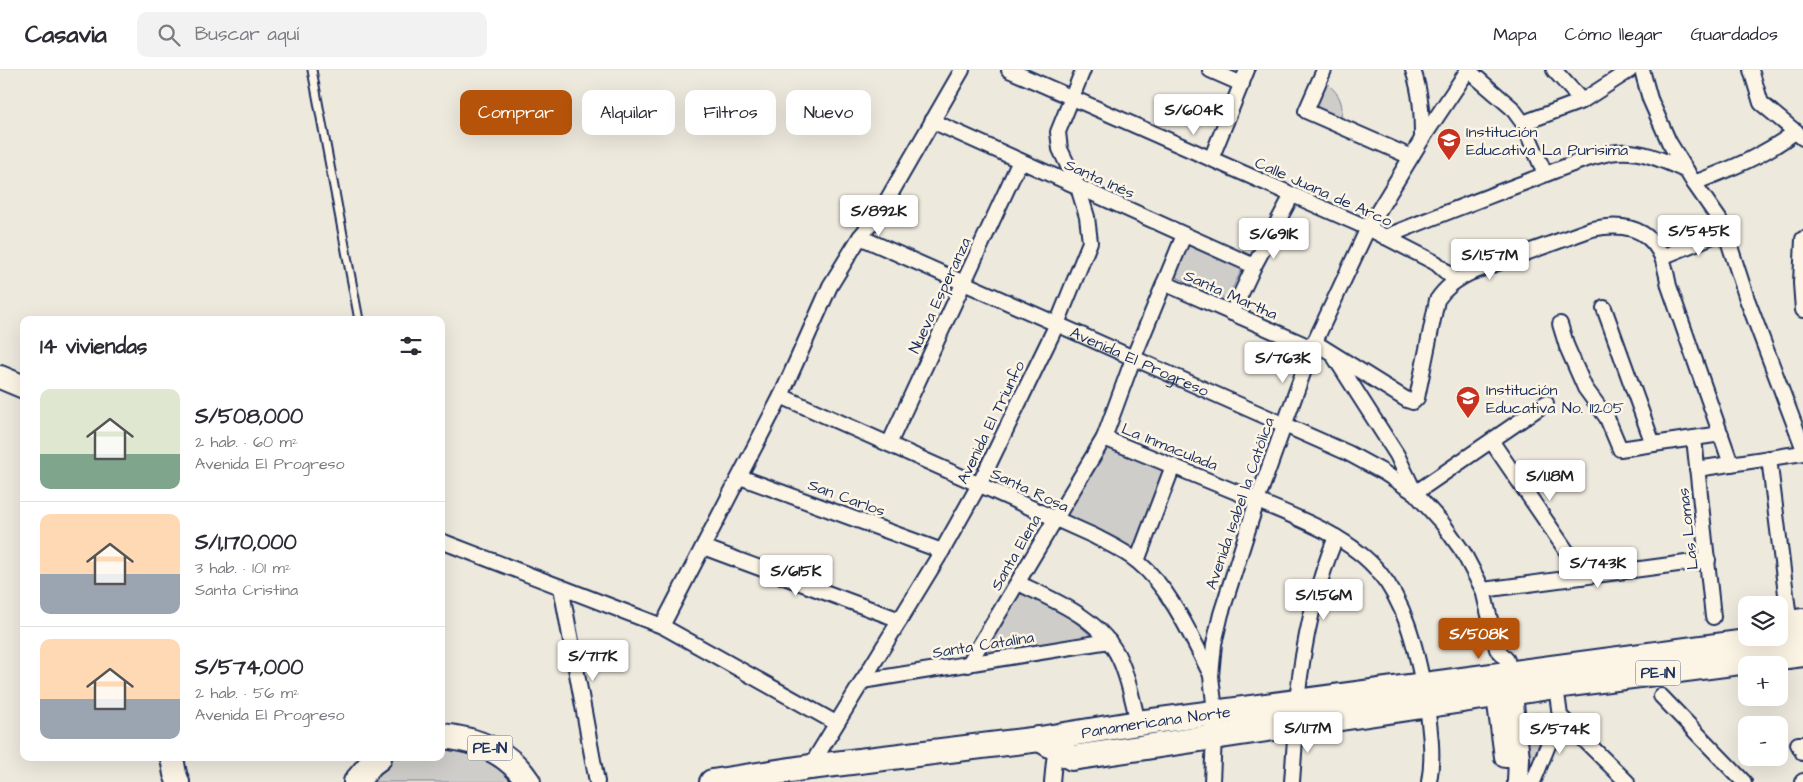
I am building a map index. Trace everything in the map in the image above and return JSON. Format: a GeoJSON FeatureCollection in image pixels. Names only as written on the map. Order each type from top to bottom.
{"type":"FeatureCollection","features":[{"type":"Feature","properties":{"kind":"highway","name":"Panamericana Norte"},"geometry":{"type":"LineString","coordinates":[[1788,636],[1803,634]]}},
{"type":"Feature","properties":{"kind":"highway","name":"Panamericana Norte"},"geometry":{"type":"LineString","coordinates":[[712,782],[810,767],[1040,739],[1297,701],[1425,694],[1503,684],[1738,644]]}},
{"type":"Feature","properties":{"kind":"highway","name":"Panamericana Norte"},"geometry":{"type":"LineString","coordinates":[[1503,684],[1556,686],[1803,654]]}},
{"type":"Feature","properties":{"kind":"highway","name":"Panamericana Norte"},"geometry":{"type":"LineString","coordinates":[[1063,760],[1296,725],[1425,694]]}},
{"type":"Feature","properties":{"kind":"highway","name":"PE-1N"},"geometry":{"type":"LineString","coordinates":[[445,736],[478,742],[495,750],[511,762],[528,780]]}},
{"type":"Feature","properties":{"kind":"highway"},"geometry":{"type":"LineString","coordinates":[[1040,739],[1063,760]]}},
{"type":"Feature","properties":{"kind":"highway"},"geometry":{"type":"LineString","coordinates":[[356,782],[375,761]]}},
{"type":"Feature","properties":{"kind":"main road"},"geometry":{"type":"LineString","coordinates":[[0,377],[20,384]]}},
{"type":"Feature","properties":{"kind":"main road","name":"Avenida El Progreso"},"geometry":{"type":"LineString","coordinates":[[1503,684],[1505,782]]}},
{"type":"Feature","properties":{"kind":"main road","name":"Avenida El Progreso"},"geometry":{"type":"LineString","coordinates":[[1503,684],[1519,758],[1518,782]]}},
{"type":"Feature","properties":{"kind":"main road"},"geometry":{"type":"LineString","coordinates":[[173,761],[178,782]]}},
{"type":"Feature","properties":{"kind":"street"},"geometry":{"type":"LineString","coordinates":[[662,626],[781,396],[830,286],[860,237],[879,214],[962,70]]}},
{"type":"Feature","properties":{"kind":"street","name":"Calle Juana de Arco"},"geometry":{"type":"LineString","coordinates":[[1009,70],[1368,228],[1436,263],[1455,280]]}},
{"type":"Feature","properties":{"kind":"street","name":"Avenida El Triunfo"},"geometry":{"type":"LineString","coordinates":[[810,767],[942,551],[979,485],[1058,324],[1090,242],[1087,217],[1078,187],[1060,149],[1058,132],[1083,70]]}},
{"type":"Feature","properties":{"kind":"street"},"geometry":{"type":"LineString","coordinates":[[1210,70],[1242,84]]}},
{"type":"Feature","properties":{"kind":"street"},"geometry":{"type":"LineString","coordinates":[[1211,159],[1248,70]]}},
{"type":"Feature","properties":{"kind":"street"},"geometry":{"type":"LineString","coordinates":[[1324,70],[1306,111],[1411,157]]}},
{"type":"Feature","properties":{"kind":"street"},"geometry":{"type":"LineString","coordinates":[[1413,70],[1422,108],[1422,139]]}},
{"type":"Feature","properties":{"kind":"street"},"geometry":{"type":"LineString","coordinates":[[1468,70],[1512,108],[1523,123],[1545,174]]}},
{"type":"Feature","properties":{"kind":"street","name":"Avenida Isabel la Católica"},"geometry":{"type":"LineString","coordinates":[[1212,782],[1215,712],[1211,676],[1214,644],[1220,614],[1284,425],[1313,345],[1368,228],[1422,139],[1468,70]]}},
{"type":"Feature","properties":{"kind":"street"},"geometry":{"type":"LineString","coordinates":[[1554,70],[1582,101]]}},
{"type":"Feature","properties":{"kind":"street"},"geometry":{"type":"LineString","coordinates":[[1523,123],[1582,101],[1630,70]]}},
{"type":"Feature","properties":{"kind":"street"},"geometry":{"type":"LineString","coordinates":[[1642,70],[1650,99],[1669,142],[1725,231],[1744,290],[1803,447]]}},
{"type":"Feature","properties":{"kind":"street"},"geometry":{"type":"LineString","coordinates":[[1751,70],[1762,103],[1799,134]]}},
{"type":"Feature","properties":{"kind":"street","name":"Santa Inés"},"geometry":{"type":"LineString","coordinates":[[932,121],[1254,266]]}},
{"type":"Feature","properties":{"kind":"street"},"geometry":{"type":"LineString","coordinates":[[1385,237],[1545,174],[1592,158],[1617,152],[1639,153],[1662,159],[1690,177],[1752,159],[1784,140],[1799,134]]}},
{"type":"Feature","properties":{"kind":"street","name":"Nueva Esperanza"},"geometry":{"type":"LineString","coordinates":[[890,444],[1020,161]]}},
{"type":"Feature","properties":{"kind":"street"},"geometry":{"type":"LineString","coordinates":[[1232,313],[1254,266],[1292,195]]}},
{"type":"Feature","properties":{"kind":"street"},"geometry":{"type":"LineString","coordinates":[[1455,280],[1562,239],[1609,225],[1638,231],[1648,237],[1662,257],[1669,286],[1731,464]]}},
{"type":"Feature","properties":{"kind":"street"},"geometry":{"type":"LineString","coordinates":[[1662,257],[1725,231]]}},
{"type":"Feature","properties":{"kind":"street","name":"Santa Elena"},"geometry":{"type":"LineString","coordinates":[[968,664],[1018,584],[1054,519],[1104,438],[1133,359],[1184,235]]}},
{"type":"Feature","properties":{"kind":"street","name":"Avenida El Progreso"},"geometry":{"type":"LineString","coordinates":[[860,237],[1348,453],[1383,472],[1415,493],[1443,524],[1463,552],[1483,590],[1497,649],[1507,660],[1503,684]]}},
{"type":"Feature","properties":{"kind":"street"},"geometry":{"type":"LineString","coordinates":[[1803,239],[1801,283],[1803,310]]}},
{"type":"Feature","properties":{"kind":"street","name":"Santa Martha"},"geometry":{"type":"LineString","coordinates":[[1164,283],[1232,313],[1313,345],[1413,402],[1417,398],[1437,300],[1455,280]]}},
{"type":"Feature","properties":{"kind":"street"},"geometry":{"type":"LineString","coordinates":[[1604,308],[1652,444]]}},
{"type":"Feature","properties":{"kind":"street"},"geometry":{"type":"LineString","coordinates":[[1560,324],[1567,347],[1585,388],[1607,418],[1620,449],[1721,434]]}},
{"type":"Feature","properties":{"kind":"street"},"geometry":{"type":"LineString","coordinates":[[1333,355],[1397,456],[1415,493],[1492,442],[1546,403]]}},
{"type":"Feature","properties":{"kind":"street","name":"Santa Rosa"},"geometry":{"type":"LineString","coordinates":[[781,396],[1094,536],[1137,561],[1152,575],[1174,606],[1211,676]]}},
{"type":"Feature","properties":{"kind":"street","name":"La Inmaculada"},"geometry":{"type":"LineString","coordinates":[[1104,438],[1257,501],[1336,537],[1362,555],[1379,572],[1393,593],[1416,646],[1425,694],[1432,756],[1429,782]]}},
{"type":"Feature","properties":{"kind":"street","name":"Las Lomas"},"geometry":{"type":"LineString","coordinates":[[1694,438],[1713,616]]}},
{"type":"Feature","properties":{"kind":"street"},"geometry":{"type":"LineString","coordinates":[[1492,442],[1572,559],[1581,577]]}},
{"type":"Feature","properties":{"kind":"street"},"geometry":{"type":"LineString","coordinates":[[1697,469],[1803,453]]}},
{"type":"Feature","properties":{"kind":"street"},"geometry":{"type":"LineString","coordinates":[[1769,458],[1789,618],[1803,616]]}},
{"type":"Feature","properties":{"kind":"street"},"geometry":{"type":"LineString","coordinates":[[1137,561],[1173,466]]}},
{"type":"Feature","properties":{"kind":"street","name":"San Carlos"},"geometry":{"type":"LineString","coordinates":[[740,477],[942,551]]}},
{"type":"Feature","properties":{"kind":"street"},"geometry":{"type":"LineString","coordinates":[[1297,701],[1308,624],[1327,559],[1336,537]]}},
{"type":"Feature","properties":{"kind":"street"},"geometry":{"type":"LineString","coordinates":[[445,543],[662,626],[836,723]]}},
{"type":"Feature","properties":{"kind":"street"},"geometry":{"type":"LineString","coordinates":[[703,547],[900,620]]}},
{"type":"Feature","properties":{"kind":"street"},"geometry":{"type":"LineString","coordinates":[[1483,590],[1708,560]]}},
{"type":"Feature","properties":{"kind":"street"},"geometry":{"type":"LineString","coordinates":[[1018,584],[1054,600],[1075,612],[1109,641],[1120,659],[1138,723]]}},
{"type":"Feature","properties":{"kind":"street"},"geometry":{"type":"LineString","coordinates":[[561,587],[597,782]]}},
{"type":"Feature","properties":{"kind":"street","name":"Santa Catalina"},"geometry":{"type":"LineString","coordinates":[[862,681],[1109,641]]}},
{"type":"Feature","properties":{"kind":"street"},"geometry":{"type":"LineString","coordinates":[[1533,782],[1560,716],[1556,686]]}},
{"type":"Feature","properties":{"kind":"street"},"geometry":{"type":"LineString","coordinates":[[1661,696],[1744,782]]}},
{"type":"Feature","properties":{"kind":"street"},"geometry":{"type":"LineString","coordinates":[[1560,716],[1627,782]]}},
{"type":"Feature","properties":{"kind":"street"},"geometry":{"type":"LineString","coordinates":[[1292,782],[1296,725]]}},
{"type":"Feature","properties":{"kind":"street"},"geometry":{"type":"LineString","coordinates":[[1803,744],[1798,744],[1803,753]]}},
{"type":"Feature","properties":{"kind":"street"},"geometry":{"type":"LineString","coordinates":[[1052,782],[1063,760]]}},
{"type":"Feature","properties":{"kind":"lane"},"geometry":{"type":"LineString","coordinates":[[312,70],[358,316]]}},
{"type":"Feature","properties":{"kind":"shaded area"},"geometry":{"type":"Polygon","coordinates":[[[1323,80],[1339,98],[1342,108],[1340,121],[1319,110],[1316,103],[1323,80]]]}},
{"type":"Feature","properties":{"kind":"shaded area"},"geometry":{"type":"Polygon","coordinates":[[[1185,241],[1243,267],[1227,299],[1171,275],[1185,241]]]}},
{"type":"Feature","properties":{"kind":"shaded area"},"geometry":{"type":"Polygon","coordinates":[[[1103,442],[1167,469],[1136,555],[1062,515],[1103,442]]]}},
{"type":"Feature","properties":{"kind":"shaded area"},"geometry":{"type":"Polygon","coordinates":[[[1019,592],[1066,613],[1093,638],[978,658],[1019,592]]]}},
{"type":"Feature","properties":{"kind":"shaded area"},"geometry":{"type":"Polygon","coordinates":[[[1525,714],[1545,714],[1548,720],[1524,782],[1522,718],[1525,714]]]}},
{"type":"Feature","properties":{"kind":"shaded area"},"geometry":{"type":"Polygon","coordinates":[[[445,743],[475,747],[522,782],[362,782],[385,761],[445,761],[445,743]]]}},
{"type":"Feature","properties":{"kind":"place","name":"Institución Educativa La Purisima"},"geometry":{"type":"Point","coordinates":[1449,161]}},
{"type":"Feature","properties":{"kind":"place","name":"Institución Educativa No. 11205"},"geometry":{"type":"Point","coordinates":[1468,419]}}]}
